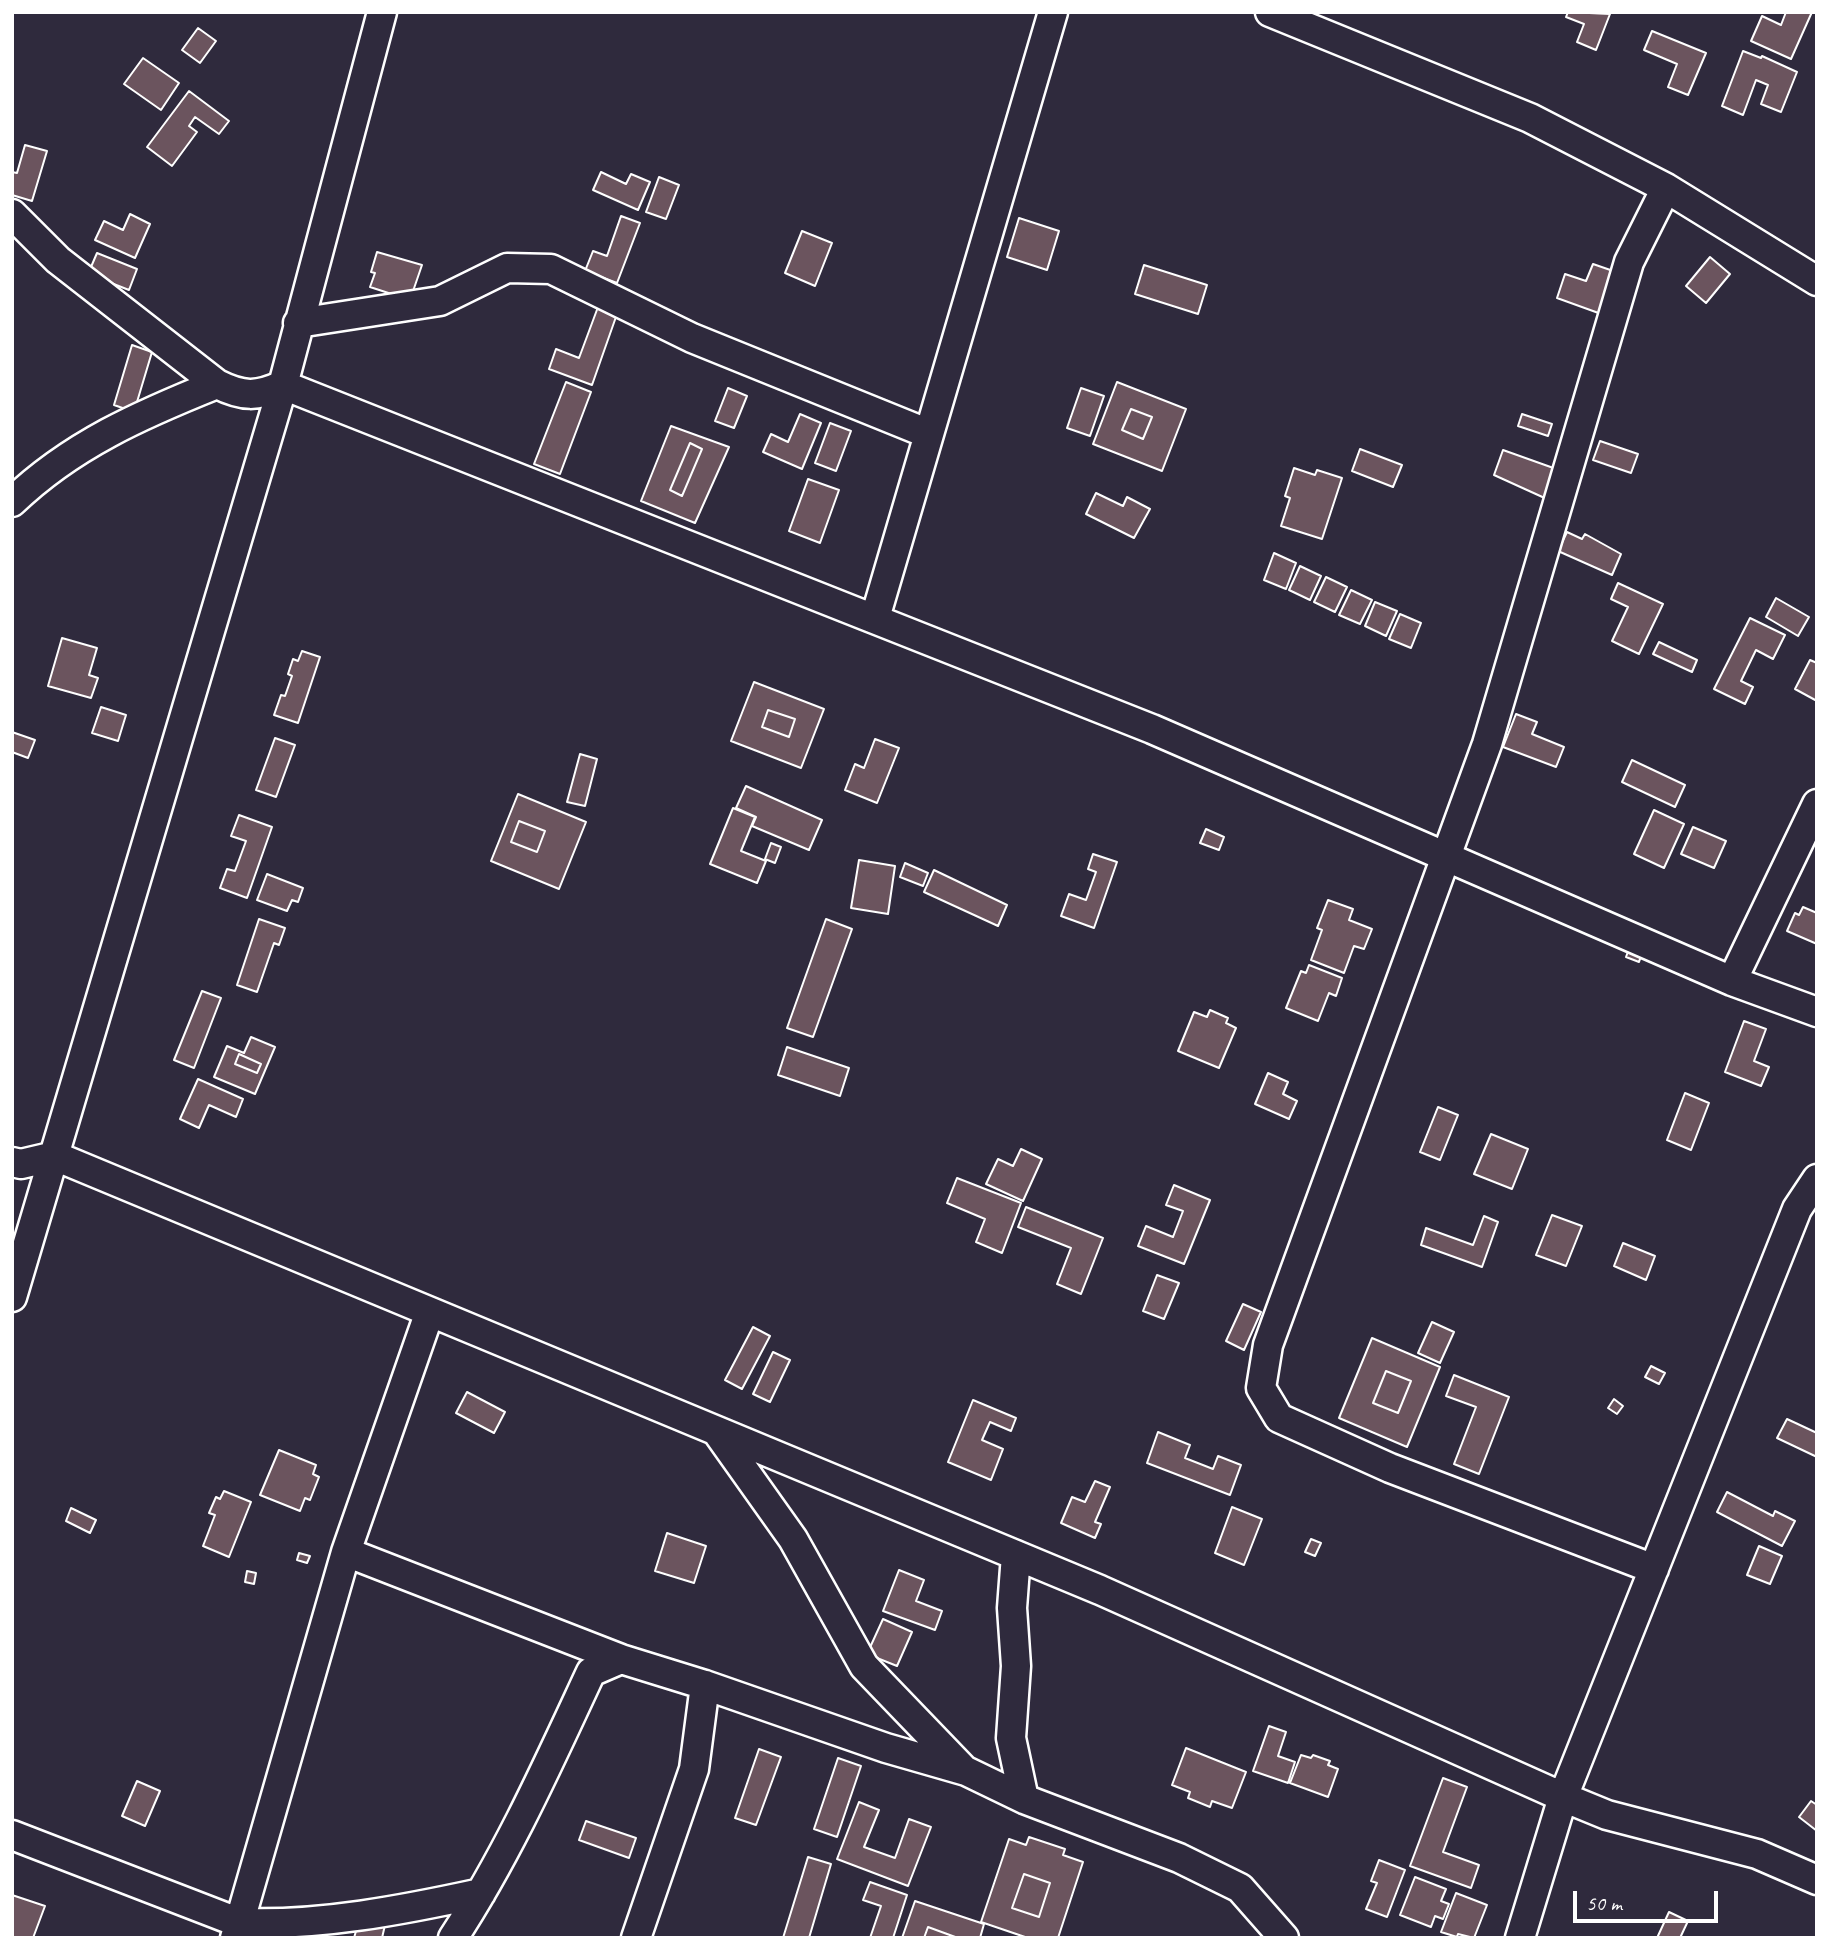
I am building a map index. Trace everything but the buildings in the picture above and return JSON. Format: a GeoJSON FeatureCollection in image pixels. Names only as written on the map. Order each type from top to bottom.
{"type":"FeatureCollection","features":[{"type":"Feature","properties":{"kind":"street"},"geometry":{"type":"LineString","coordinates":[[12,1297],[283,385],[382,12]]}},
{"type":"Feature","properties":{"kind":"street"},"geometry":{"type":"LineString","coordinates":[[875,618],[1054,12]]}},
{"type":"Feature","properties":{"kind":"street"},"geometry":{"type":"LineString","coordinates":[[1270,12],[1530,118],[1666,188],[1817,281]]}},
{"type":"Feature","properties":{"kind":"street"},"geometry":{"type":"LineString","coordinates":[[1654,1569],[1390,1468],[1279,1418],[1261,1388],[1269,1345],[1487,744],[1629,262],[1666,188]]}},
{"type":"Feature","properties":{"kind":"street"},"geometry":{"type":"LineString","coordinates":[[12,214],[58,260],[217,384],[234,393],[261,395],[283,385],[1153,729],[1731,981],[1817,1012]]}},
{"type":"Feature","properties":{"kind":"street"},"geometry":{"type":"LineString","coordinates":[[298,323],[440,301],[507,268],[551,269],[692,338],[929,434]]}},
{"type":"Feature","properties":{"kind":"street"},"geometry":{"type":"LineString","coordinates":[[12,502],[41,474],[99,435],[217,384]]}},
{"type":"Feature","properties":{"kind":"street"},"geometry":{"type":"LineString","coordinates":[[1731,981],[1817,804]]}},
{"type":"Feature","properties":{"kind":"street"},"geometry":{"type":"LineString","coordinates":[[12,1162],[21,1164],[55,1156],[429,1314],[1016,1555],[1563,1797],[1607,1815],[1757,1854],[1817,1880]]}},
{"type":"Feature","properties":{"kind":"street"},"geometry":{"type":"LineString","coordinates":[[1520,1938],[1563,1797],[1797,1209],[1817,1179]]}},
{"type":"Feature","properties":{"kind":"street"},"geometry":{"type":"LineString","coordinates":[[237,1931],[346,1552],[429,1314]]}},
{"type":"Feature","properties":{"kind":"street"},"geometry":{"type":"LineString","coordinates":[[717,1432],[793,1539],[864,1666],[966,1772]]}},
{"type":"Feature","properties":{"kind":"street"},"geometry":{"type":"LineString","coordinates":[[346,1552],[621,1660],[705,1685],[886,1748],[966,1772],[1024,1800],[1179,1858],[1240,1888],[1284,1938]]}},
{"type":"Feature","properties":{"kind":"street"},"geometry":{"type":"LineString","coordinates":[[1016,1555],[1012,1608],[1016,1666],[1011,1738],[1024,1800]]}},
{"type":"Feature","properties":{"kind":"street"},"geometry":{"type":"LineString","coordinates":[[453,1938],[481,1893],[540,1780],[591,1672],[621,1660]]}},
{"type":"Feature","properties":{"kind":"street"},"geometry":{"type":"LineString","coordinates":[[636,1938],[694,1769],[705,1685]]}},
{"type":"Feature","properties":{"kind":"street"},"geometry":{"type":"LineString","coordinates":[[12,1835],[237,1931],[413,1908],[481,1893]]}}]}
